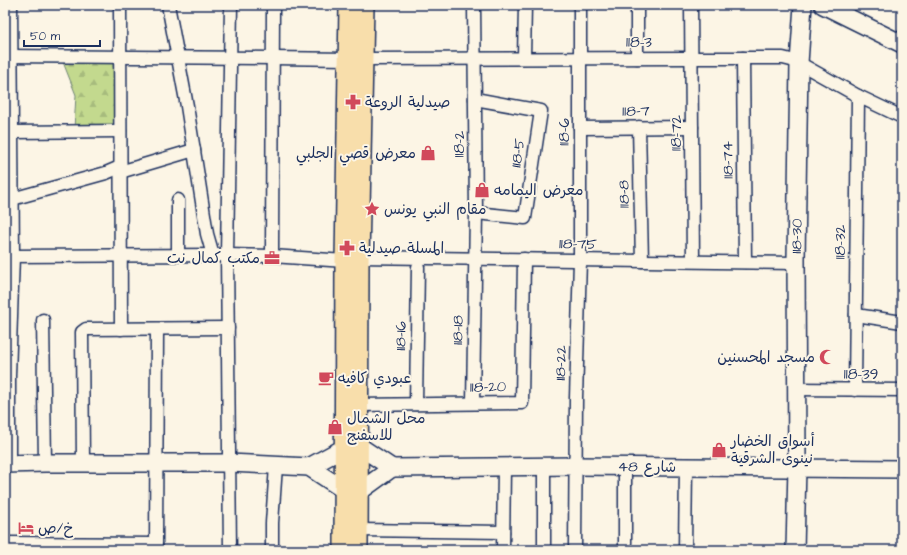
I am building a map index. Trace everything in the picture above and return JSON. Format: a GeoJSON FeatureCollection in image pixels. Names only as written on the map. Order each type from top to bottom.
{"type":"FeatureCollection","features":[{"type":"Feature","properties":{"kind":"main road"},"geometry":{"type":"LineString","coordinates":[[344,550],[352,491],[352,259],[355,59],[349,5]]}},
{"type":"Feature","properties":{"kind":"main road"},"geometry":{"type":"LineString","coordinates":[[355,59],[364,5]]}},
{"type":"Feature","properties":{"kind":"main road"},"geometry":{"type":"LineString","coordinates":[[351,447],[358,405],[352,259]]}},
{"type":"Feature","properties":{"kind":"main road"},"geometry":{"type":"LineString","coordinates":[[352,491],[359,530],[358,550]]}},
{"type":"Feature","properties":{"kind":"street"},"geometry":{"type":"LineString","coordinates":[[12,5],[8,56],[12,132],[12,199],[9,256],[7,464],[229,463],[309,467],[351,447],[392,468]]}},
{"type":"Feature","properties":{"kind":"street"},"geometry":{"type":"LineString","coordinates":[[120,5],[121,329]]}},
{"type":"Feature","properties":{"kind":"street"},"geometry":{"type":"LineString","coordinates":[[168,5],[187,106],[207,234],[213,255]]}},
{"type":"Feature","properties":{"kind":"street"},"geometry":{"type":"LineString","coordinates":[[230,550],[227,255],[231,5]]}},
{"type":"Feature","properties":{"kind":"street"},"geometry":{"type":"LineString","coordinates":[[272,256],[273,5]]}},
{"type":"Feature","properties":{"kind":"street","name":"118-2"},"geometry":{"type":"LineString","coordinates":[[474,5],[475,258]]}},
{"type":"Feature","properties":{"kind":"street"},"geometry":{"type":"LineString","coordinates":[[524,58],[525,5]]}},
{"type":"Feature","properties":{"kind":"street","name":"118-6"},"geometry":{"type":"LineString","coordinates":[[580,5],[580,260]]}},
{"type":"Feature","properties":{"kind":"street"},"geometry":{"type":"LineString","coordinates":[[637,5],[637,58]]}},
{"type":"Feature","properties":{"kind":"street","name":"118-72"},"geometry":{"type":"LineString","coordinates":[[691,5],[693,261]]}},
{"type":"Feature","properties":{"kind":"street","name":"118-30"},"geometry":{"type":"LineString","coordinates":[[795,550],[797,389],[796,263],[799,63],[803,5]]}},
{"type":"Feature","properties":{"kind":"street"},"geometry":{"type":"LineString","coordinates":[[823,5],[902,44]]}},
{"type":"Feature","properties":{"kind":"street","name":"118-3"},"geometry":{"type":"LineString","coordinates":[[8,56],[355,59],[783,58],[799,63],[858,96],[902,118]]}},
{"type":"Feature","properties":{"kind":"street","name":"118-74"},"geometry":{"type":"LineString","coordinates":[[744,58],[745,262]]}},
{"type":"Feature","properties":{"kind":"street","name":"118-32"},"geometry":{"type":"LineString","coordinates":[[855,390],[858,96]]}},
{"type":"Feature","properties":{"kind":"street","name":"118-5"},"geometry":{"type":"LineString","coordinates":[[475,99],[541,111],[525,218],[476,213]]}},
{"type":"Feature","properties":{"kind":"street","name":"118-8"},"geometry":{"type":"LineString","coordinates":[[639,127],[642,260]]}},
{"type":"Feature","properties":{"kind":"street","name":"118-7"},"geometry":{"type":"LineString","coordinates":[[580,128],[692,127]]}},
{"type":"Feature","properties":{"kind":"street"},"geometry":{"type":"LineString","coordinates":[[12,132],[120,131]]}},
{"type":"Feature","properties":{"kind":"street"},"geometry":{"type":"LineString","coordinates":[[12,199],[194,150]]}},
{"type":"Feature","properties":{"kind":"street"},"geometry":{"type":"LineString","coordinates":[[178,200],[178,255]]}},
{"type":"Feature","properties":{"kind":"street","name":"118-75"},"geometry":{"type":"LineString","coordinates":[[9,256],[227,255],[352,259],[475,258],[796,263]]}},
{"type":"Feature","properties":{"kind":"street","name":"118-18"},"geometry":{"type":"LineString","coordinates":[[473,403],[475,258]]}},
{"type":"Feature","properties":{"kind":"street","name":"118-20"},"geometry":{"type":"LineString","coordinates":[[358,405],[522,403],[524,259]]}},
{"type":"Feature","properties":{"kind":"street","name":"118-22"},"geometry":{"type":"LineString","coordinates":[[575,550],[576,398],[580,260]]}},
{"type":"Feature","properties":{"kind":"street","name":"118-16"},"geometry":{"type":"LineString","coordinates":[[416,404],[418,267]]}},
{"type":"Feature","properties":{"kind":"street"},"geometry":{"type":"LineString","coordinates":[[856,315],[902,322]]}},
{"type":"Feature","properties":{"kind":"street"},"geometry":{"type":"LineString","coordinates":[[42,320],[45,463]]}},
{"type":"Feature","properties":{"kind":"street"},"geometry":{"type":"LineString","coordinates":[[83,463],[82,332],[86,329],[228,328]]}},
{"type":"Feature","properties":{"kind":"street"},"geometry":{"type":"LineString","coordinates":[[5,543],[156,547],[157,329]]}},
{"type":"Feature","properties":{"kind":"street","name":"118-39"},"geometry":{"type":"LineString","coordinates":[[797,389],[902,390]]}},
{"type":"Feature","properties":{"kind":"street"},"geometry":{"type":"LineString","coordinates":[[272,550],[272,523],[276,466]]}},
{"type":"Feature","properties":{"kind":"street","name":"شارع 48"},"geometry":{"type":"LineString","coordinates":[[392,468],[576,466],[902,469]]}},
{"type":"Feature","properties":{"kind":"street"},"geometry":{"type":"LineString","coordinates":[[309,467],[352,491],[392,468]]}},
{"type":"Feature","properties":{"kind":"street"},"geometry":{"type":"LineString","coordinates":[[503,550],[504,467]]}},
{"type":"Feature","properties":{"kind":"street"},"geometry":{"type":"LineString","coordinates":[[544,467],[544,550]]}},
{"type":"Feature","properties":{"kind":"street"},"geometry":{"type":"LineString","coordinates":[[625,467],[625,550]]}},
{"type":"Feature","properties":{"kind":"street"},"geometry":{"type":"LineString","coordinates":[[685,550],[686,467]]}},
{"type":"Feature","properties":{"kind":"street"},"geometry":{"type":"LineString","coordinates":[[359,530],[503,532]]}},
{"type":"Feature","properties":{"kind":"green space"},"geometry":{"type":"Polygon","coordinates":[[[117,59],[117,127],[74,129],[76,95],[63,62],[117,59]]]}},
{"type":"Feature","properties":{"kind":"place","name":"صيدلية الروعة"},"geometry":{"type":"Point","coordinates":[353,102]}},
{"type":"Feature","properties":{"kind":"place","name":"معرض قصي الجلبي"},"geometry":{"type":"Point","coordinates":[428,153]}},
{"type":"Feature","properties":{"kind":"place","name":"معرض اليمامه"},"geometry":{"type":"Point","coordinates":[482,190]}},
{"type":"Feature","properties":{"kind":"place","name":"مقام النبي يونس"},"geometry":{"type":"Point","coordinates":[372,209]}},
{"type":"Feature","properties":{"kind":"place","name":"المسلة صيدلية"},"geometry":{"type":"Point","coordinates":[347,248]}},
{"type":"Feature","properties":{"kind":"place","name":"مكتب كمال نت"},"geometry":{"type":"Point","coordinates":[272,258]}},
{"type":"Feature","properties":{"kind":"place","name":"مسجد المحسنين"},"geometry":{"type":"Point","coordinates":[827,357]}},
{"type":"Feature","properties":{"kind":"place","name":"عبودي كافيه"},"geometry":{"type":"Point","coordinates":[326,378]}},
{"type":"Feature","properties":{"kind":"place","name":"محل الشمال للاسفنج"},"geometry":{"type":"Point","coordinates":[335,427]}},
{"type":"Feature","properties":{"kind":"place","name":"أسواق الخضار نينوى الشرقية"},"geometry":{"type":"Point","coordinates":[719,450]}},
{"type":"Feature","properties":{"kind":"place","name":"خ/ص"},"geometry":{"type":"Point","coordinates":[26,528]}}]}
